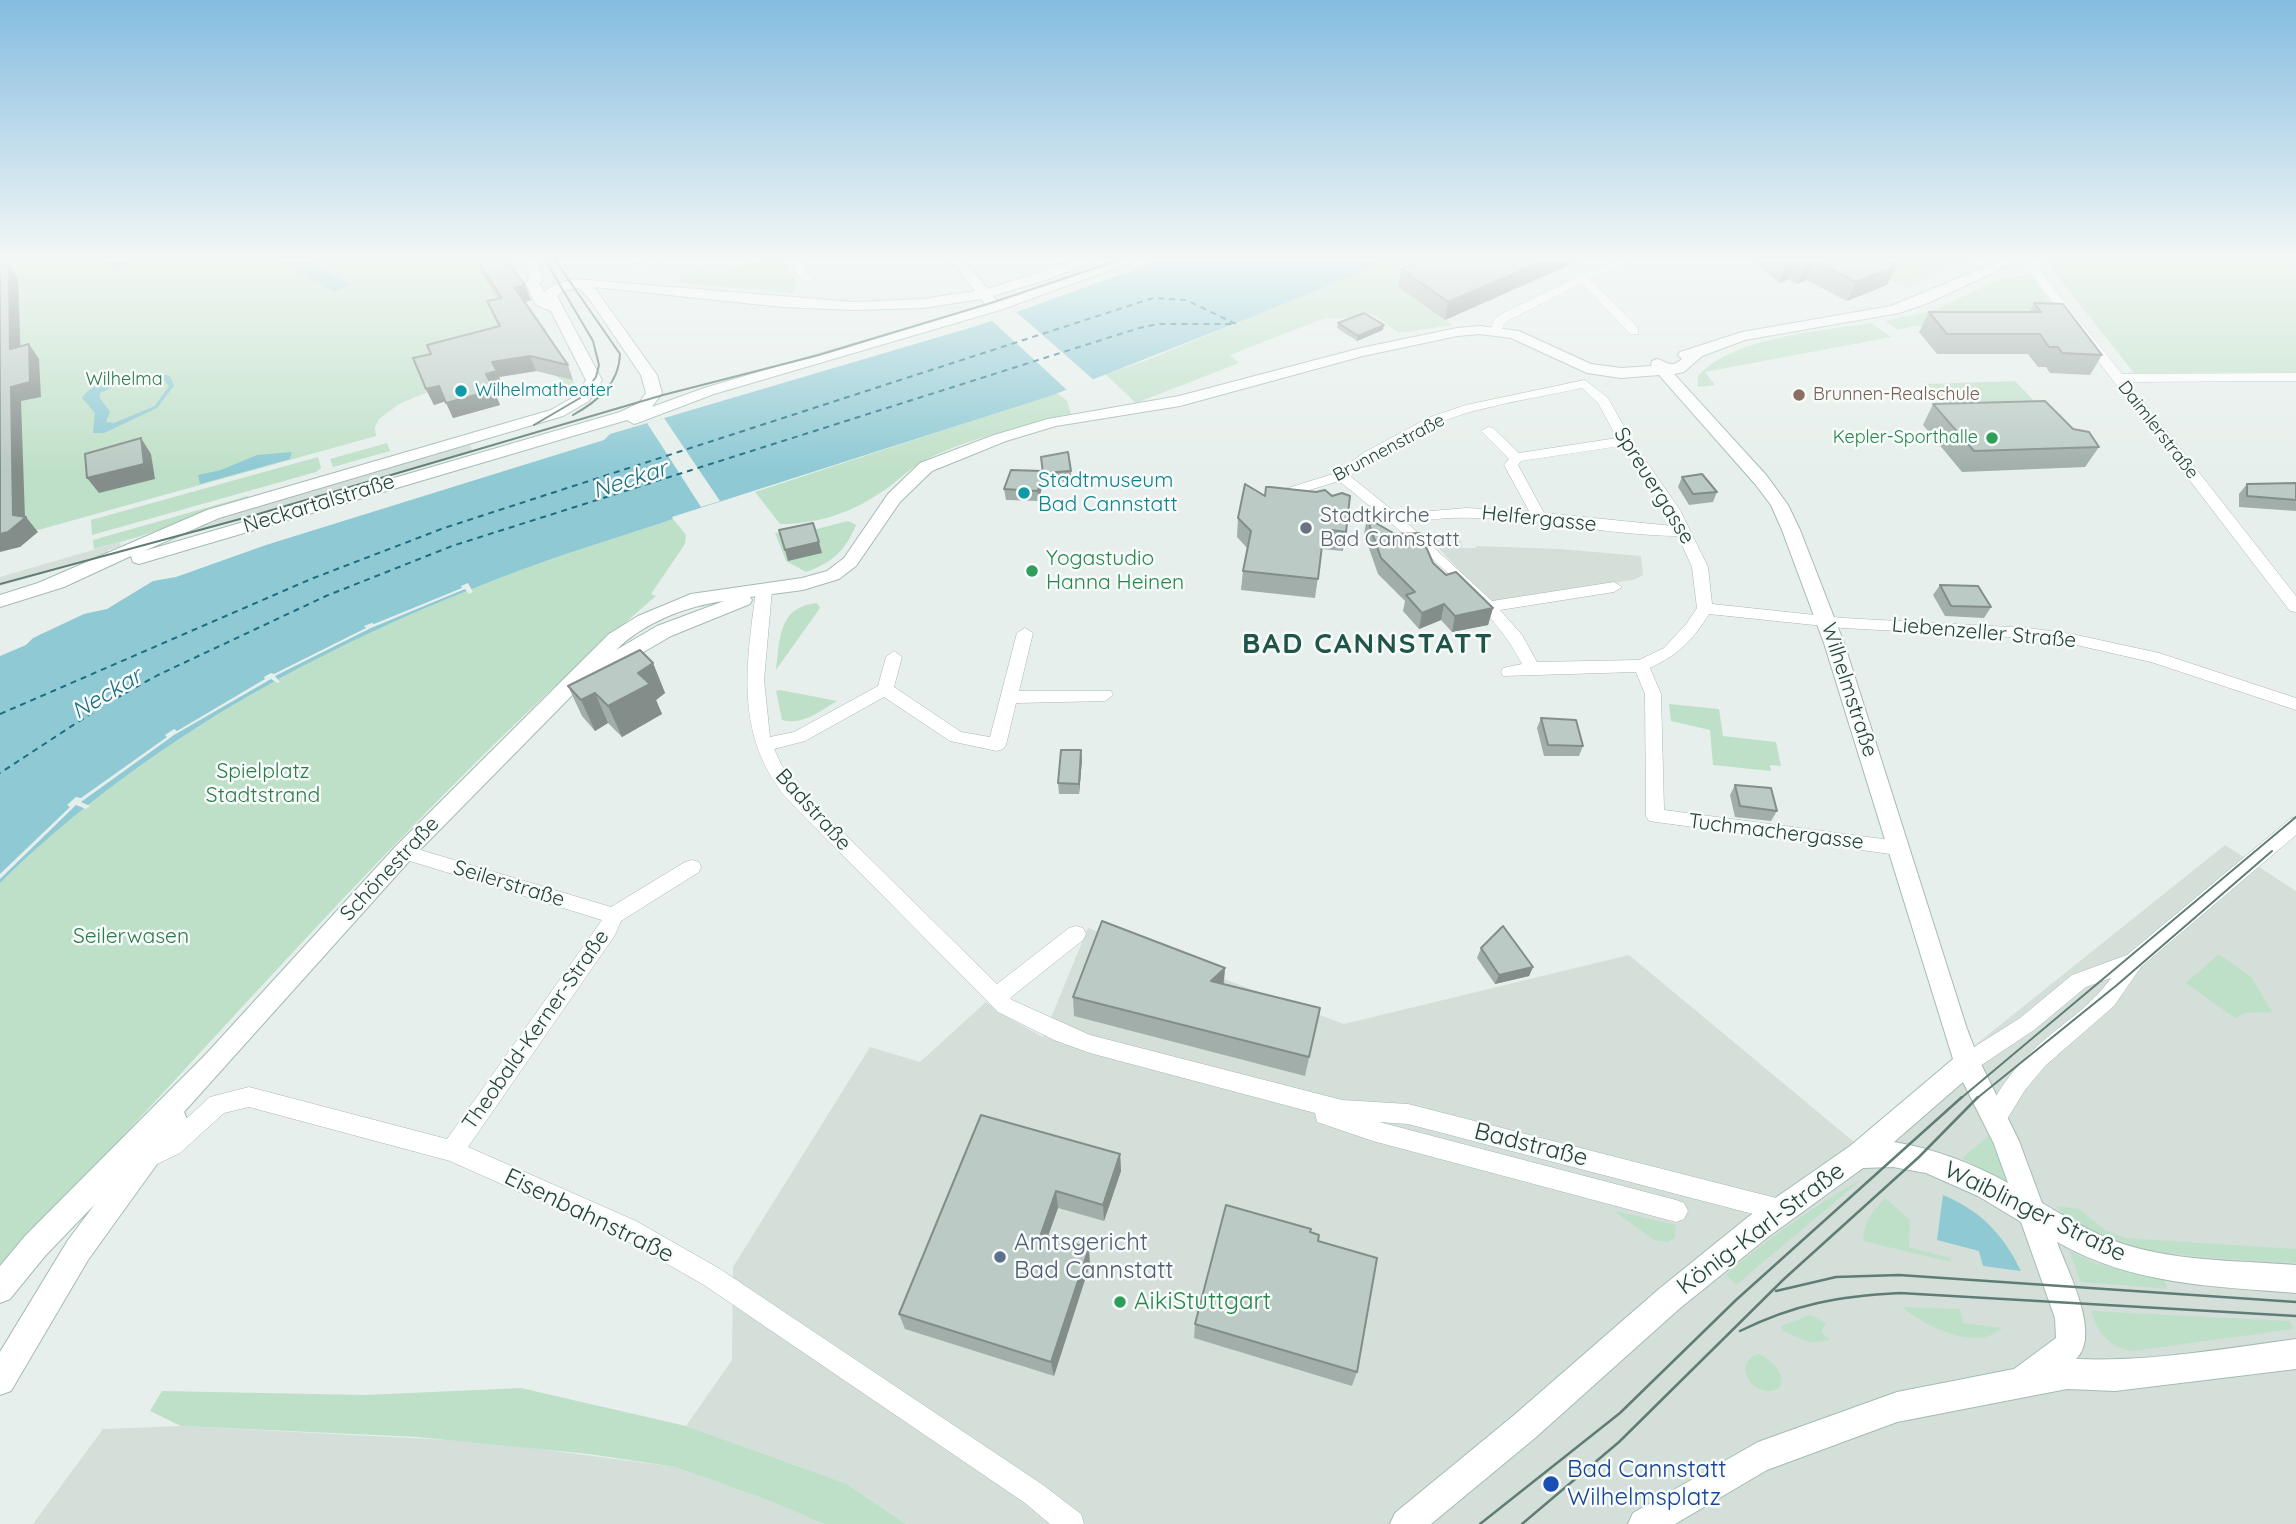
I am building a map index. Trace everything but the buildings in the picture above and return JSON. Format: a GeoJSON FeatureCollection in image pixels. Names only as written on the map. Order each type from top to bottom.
{"type":"FeatureCollection","features":[{"type":"Feature","properties":{"kind":"main road","name":"Neckartalstraße"},"geometry":{"type":"LineString","coordinates":[[45,587],[213,514],[557,413],[579,401],[592,387],[594,378],[568,329]]}},
{"type":"Feature","properties":{"kind":"main road","name":"Neckartalstraße"},"geometry":{"type":"LineString","coordinates":[[0,601],[638,410],[654,393],[649,375],[617,329]]}},
{"type":"Feature","properties":{"kind":"main road","name":"Neckartalstraße"},"geometry":{"type":"LineString","coordinates":[[594,424],[628,421],[709,391],[902,329]]}},
{"type":"Feature","properties":{"kind":"main road","name":"Brunnenstraße"},"geometry":{"type":"LineString","coordinates":[[764,590],[816,580],[843,569],[904,486],[938,460],[1011,435],[1111,411],[1180,401],[1421,338],[1457,332],[1496,331],[1514,334],[1550,349],[1587,370],[1620,373],[1658,365],[1679,369],[1697,353],[1742,336],[1782,329]]}},
{"type":"Feature","properties":{"kind":"main road","name":"Wilhelmstraße"},"geometry":{"type":"LineString","coordinates":[[1658,365],[1747,464],[1779,505],[1827,621],[1967,1063],[1996,1117],[2061,1286],[2072,1327],[2069,1346],[2019,1384]]}},
{"type":"Feature","properties":{"kind":"main road","name":"Schönestraße"},"geometry":{"type":"LineString","coordinates":[[0,1289],[76,1203],[216,1061],[404,852],[617,639],[645,620],[686,602],[707,596],[764,590]]}},
{"type":"Feature","properties":{"kind":"main road","name":"Schönestraße"},"geometry":{"type":"LineString","coordinates":[[572,685],[664,631],[764,590]]}},
{"type":"Feature","properties":{"kind":"main road","name":"Schönestraße"},"geometry":{"type":"LineString","coordinates":[[0,1380],[78,1250],[216,1061]]}},
{"type":"Feature","properties":{"kind":"main road","name":"König-Karl-Straße"},"geometry":{"type":"LineString","coordinates":[[1406,1524],[1524,1427],[1670,1299],[1780,1210],[1859,1155],[1967,1063]]}},
{"type":"Feature","properties":{"kind":"main road","name":"Waiblinger Straße"},"geometry":{"type":"LineString","coordinates":[[1859,1155],[1899,1153],[1941,1164],[2106,1252],[2156,1267],[2296,1279]]}},
{"type":"Feature","properties":{"kind":"main road"},"geometry":{"type":"LineString","coordinates":[[1644,1524],[1758,1458],[1897,1407],[2067,1374],[2115,1376],[2296,1354]]}},
{"type":"Feature","properties":{"kind":"street","name":"Daimlerstraße"},"geometry":{"type":"LineString","coordinates":[[2080,329],[2296,607]]}},
{"type":"Feature","properties":{"kind":"street","name":"Spreuergasse"},"geometry":{"type":"LineString","coordinates":[[1587,370],[1625,441],[1673,510],[1684,531],[1700,567],[1705,608]]}},
{"type":"Feature","properties":{"kind":"street","name":"Brunnenstraße"},"geometry":{"type":"LineString","coordinates":[[1270,497],[1303,490],[1341,476],[1370,456],[1435,420],[1587,370]]}},
{"type":"Feature","properties":{"kind":"street"},"geometry":{"type":"LineString","coordinates":[[2118,378],[2296,377]]}},
{"type":"Feature","properties":{"kind":"street"},"geometry":{"type":"LineString","coordinates":[[1488,431],[1516,458]]}},
{"type":"Feature","properties":{"kind":"street"},"geometry":{"type":"LineString","coordinates":[[1539,517],[1511,465],[1516,458],[1625,441]]}},
{"type":"Feature","properties":{"kind":"street"},"geometry":{"type":"LineString","coordinates":[[1341,476],[1394,519],[1487,607],[1515,637],[1532,668]]}},
{"type":"Feature","properties":{"kind":"street","name":"Helfergasse"},"geometry":{"type":"LineString","coordinates":[[1394,519],[1440,512],[1539,517],[1654,532],[1684,531]]}},
{"type":"Feature","properties":{"kind":"street"},"geometry":{"type":"LineString","coordinates":[[1487,607],[1614,587]]}},
{"type":"Feature","properties":{"kind":"street","name":"Badstraße"},"geometry":{"type":"LineString","coordinates":[[764,590],[757,664],[759,726],[777,774],[796,797],[1013,1011],[1080,1040],[1342,1110],[1408,1114],[1780,1210]]}},
{"type":"Feature","properties":{"kind":"street"},"geometry":{"type":"LineString","coordinates":[[1509,672],[1532,668],[1641,666],[1670,652],[1693,627],[1705,608]]}},
{"type":"Feature","properties":{"kind":"street","name":"Liebenzeller Straße"},"geometry":{"type":"LineString","coordinates":[[1705,608],[1827,621],[2028,633],[2072,639],[2166,661],[2296,704]]}},
{"type":"Feature","properties":{"kind":"street"},"geometry":{"type":"LineString","coordinates":[[884,689],[957,737],[973,743],[997,745],[1025,633]]}},
{"type":"Feature","properties":{"kind":"street"},"geometry":{"type":"LineString","coordinates":[[764,745],[799,737],[884,689],[894,657]]}},
{"type":"Feature","properties":{"kind":"street","name":"Tuchmachergasse"},"geometry":{"type":"LineString","coordinates":[[1641,666],[1653,694],[1656,816],[1898,848]]}},
{"type":"Feature","properties":{"kind":"street"},"geometry":{"type":"LineString","coordinates":[[1010,697],[1105,695]]}},
{"type":"Feature","properties":{"kind":"street","name":"König-Karl-Straße"},"geometry":{"type":"LineString","coordinates":[[1996,1117],[2017,1083],[2039,1058],[2107,1000],[2134,961],[2296,824]]}},
{"type":"Feature","properties":{"kind":"street","name":"Seilerstraße"},"geometry":{"type":"LineString","coordinates":[[404,852],[613,916]]}},
{"type":"Feature","properties":{"kind":"street","name":"Theobald-Kerner-Straße"},"geometry":{"type":"LineString","coordinates":[[453,1151],[608,929],[613,916],[692,867]]}},
{"type":"Feature","properties":{"kind":"street"},"geometry":{"type":"LineString","coordinates":[[996,997],[1076,934]]}},
{"type":"Feature","properties":{"kind":"street","name":"König-Karl-Straße"},"geometry":{"type":"LineString","coordinates":[[1967,1063],[2027,1024],[2079,981],[2134,961]]}},
{"type":"Feature","properties":{"kind":"street","name":"Badstraße"},"geometry":{"type":"LineString","coordinates":[[1278,1093],[1306,1109],[1373,1131],[1676,1211]]}},
{"type":"Feature","properties":{"kind":"street","name":"Eisenbahnstraße"},"geometry":{"type":"LineString","coordinates":[[142,1160],[172,1146],[218,1104],[249,1097],[453,1151],[628,1229],[712,1277],[1034,1494],[1071,1524]]}},
{"type":"Feature","properties":{"kind":"shaded area"},"geometry":{"type":"Polygon","coordinates":[[[470,444],[473,452],[197,532],[196,527],[215,522],[215,517],[470,444]]]}},
{"type":"Feature","properties":{"kind":"shaded area"},"geometry":{"type":"Polygon","coordinates":[[[1431,540],[1461,541],[1462,548],[1476,546],[1560,549],[1641,556],[1643,575],[1633,580],[1489,602],[1431,540]]]}},
{"type":"Feature","properties":{"kind":"shaded area"},"geometry":{"type":"Polygon","coordinates":[[[120,542],[121,546],[108,550],[108,555],[0,586],[0,577],[120,542]]]}},
{"type":"Feature","properties":{"kind":"shaded area"},"geometry":{"type":"Polygon","coordinates":[[[2225,845],[2296,891],[2296,1524],[906,1524],[845,1483],[686,1426],[732,1360],[733,1267],[870,1047],[920,1062],[986,1002],[1043,1037],[1088,928],[1344,1024],[1629,955],[1854,1142],[2225,845]]]}},
{"type":"Feature","properties":{"kind":"shaded area"},"geometry":{"type":"Polygon","coordinates":[[[181,1426],[487,1442],[675,1467],[824,1524],[33,1524],[103,1429],[181,1426]]]}},
{"type":"Feature","properties":{"kind":"green space","name":"Wilhelma"},"geometry":{"type":"Polygon","coordinates":[[[0,329],[546,329],[548,332],[543,334],[576,385],[566,388],[561,380],[547,372],[522,372],[505,376],[498,363],[399,404],[379,419],[375,427],[376,436],[31,532],[31,538],[20,547],[0,550],[0,329]]]}},
{"type":"Feature","properties":{"kind":"green space"},"geometry":{"type":"Polygon","coordinates":[[[1222,329],[1296,329],[1230,355],[1239,363],[1136,403],[1105,374],[1222,329]]]}},
{"type":"Feature","properties":{"kind":"green space"},"geometry":{"type":"Polygon","coordinates":[[[1394,329],[1425,329],[1399,333],[1394,329]]]}},
{"type":"Feature","properties":{"kind":"green space"},"geometry":{"type":"Polygon","coordinates":[[[1830,329],[1880,329],[1891,337],[1705,372],[1715,385],[1698,387],[1698,376],[1713,363],[1733,352],[1804,333],[1830,329]]]}},
{"type":"Feature","properties":{"kind":"green space"},"geometry":{"type":"Polygon","coordinates":[[[2099,329],[2296,329],[2296,372],[2134,373],[2099,329]]]}},
{"type":"Feature","properties":{"kind":"green space"},"geometry":{"type":"Polygon","coordinates":[[[2015,381],[2038,405],[1948,409],[1927,384],[2015,381]]]}},
{"type":"Feature","properties":{"kind":"green space"},"geometry":{"type":"Polygon","coordinates":[[[1057,393],[1067,401],[1071,414],[995,434],[940,453],[923,461],[856,507],[832,516],[780,524],[755,492],[1057,393]]]}},
{"type":"Feature","properties":{"kind":"green space"},"geometry":{"type":"Polygon","coordinates":[[[387,443],[390,451],[333,467],[330,459],[387,443]]]}},
{"type":"Feature","properties":{"kind":"green space"},"geometry":{"type":"Polygon","coordinates":[[[318,457],[321,468],[316,472],[92,535],[91,520],[318,457]]]}},
{"type":"Feature","properties":{"kind":"green space"},"geometry":{"type":"Polygon","coordinates":[[[248,496],[248,499],[138,537],[94,549],[93,540],[248,496]]]}},
{"type":"Feature","properties":{"kind":"green space","name":"Seilerwasen"},"geometry":{"type":"Polygon","coordinates":[[[673,519],[686,535],[685,544],[651,594],[656,596],[568,674],[401,838],[0,1267],[0,883],[58,830],[119,781],[249,696],[317,659],[459,594],[549,560],[673,519]]]}},
{"type":"Feature","properties":{"kind":"green space"},"geometry":{"type":"Polygon","coordinates":[[[848,521],[856,525],[842,549],[823,565],[806,572],[786,561],[775,533],[809,531],[848,521]]]}},
{"type":"Feature","properties":{"kind":"green space"},"geometry":{"type":"Polygon","coordinates":[[[817,603],[820,608],[776,670],[783,626],[795,611],[817,603]]]}},
{"type":"Feature","properties":{"kind":"green space"},"geometry":{"type":"Polygon","coordinates":[[[776,691],[837,701],[804,719],[782,720],[776,691]]]}},
{"type":"Feature","properties":{"kind":"green space"},"geometry":{"type":"Polygon","coordinates":[[[1669,704],[1719,709],[1723,736],[1776,742],[1781,766],[1770,765],[1771,771],[1713,765],[1710,730],[1671,721],[1669,704]]]}},
{"type":"Feature","properties":{"kind":"green space"},"geometry":{"type":"Polygon","coordinates":[[[2219,954],[2252,978],[2272,1012],[2246,1013],[2235,1018],[2186,983],[2219,954]]]}},
{"type":"Feature","properties":{"kind":"green space"},"geometry":{"type":"Polygon","coordinates":[[[1991,1134],[2007,1183],[1962,1158],[1991,1134]]]}},
{"type":"Feature","properties":{"kind":"green space"},"geometry":{"type":"Polygon","coordinates":[[[1861,1180],[1736,1285],[1726,1274],[1791,1224],[1861,1180]]]}},
{"type":"Feature","properties":{"kind":"green space"},"geometry":{"type":"Polygon","coordinates":[[[1885,1198],[1910,1220],[1909,1247],[1950,1258],[1951,1262],[1863,1241],[1870,1217],[1885,1198]]]}},
{"type":"Feature","properties":{"kind":"green space"},"geometry":{"type":"Polygon","coordinates":[[[2056,1206],[2079,1209],[2105,1230],[2125,1238],[2296,1249],[2296,1263],[2203,1257],[2134,1246],[2102,1237],[2076,1224],[2056,1206]]]}},
{"type":"Feature","properties":{"kind":"green space"},"geometry":{"type":"Polygon","coordinates":[[[1614,1211],[1676,1225],[1675,1238],[1668,1242],[1654,1240],[1614,1211]]]}},
{"type":"Feature","properties":{"kind":"green space"},"geometry":{"type":"Polygon","coordinates":[[[2069,1251],[2098,1264],[2164,1280],[2168,1289],[2081,1282],[2069,1251]]]}},
{"type":"Feature","properties":{"kind":"green space"},"geometry":{"type":"Polygon","coordinates":[[[1902,1307],[1960,1309],[1963,1323],[2002,1328],[1979,1338],[1950,1334],[1902,1307]]]}},
{"type":"Feature","properties":{"kind":"green space"},"geometry":{"type":"Polygon","coordinates":[[[2091,1311],[2290,1321],[2293,1329],[2133,1351],[2117,1346],[2105,1338],[2091,1311]]]}},
{"type":"Feature","properties":{"kind":"green space"},"geometry":{"type":"Polygon","coordinates":[[[1810,1315],[1826,1323],[1821,1332],[1830,1340],[1811,1343],[1783,1331],[1781,1326],[1810,1315]]]}},
{"type":"Feature","properties":{"kind":"green space"},"geometry":{"type":"Polygon","coordinates":[[[1759,1354],[1771,1362],[1780,1374],[1781,1385],[1777,1389],[1762,1390],[1750,1382],[1747,1363],[1751,1357],[1759,1354]]]}},
{"type":"Feature","properties":{"kind":"green space"},"geometry":{"type":"Polygon","coordinates":[[[521,1388],[686,1426],[845,1483],[906,1524],[824,1524],[675,1467],[589,1454],[417,1437],[181,1426],[150,1411],[162,1391],[365,1395],[521,1388]]]}},
{"type":"Feature","properties":{"kind":"water","name":"Neckar"},"geometry":{"type":"Polygon","coordinates":[[[966,329],[1221,329],[1053,395],[672,517],[673,519],[532,566],[387,625],[249,696],[183,737],[119,781],[58,830],[0,883],[0,656],[84,614],[107,609],[153,581],[176,577],[266,545],[604,440],[610,434],[966,329]]]}},
{"type":"Feature","properties":{"kind":"water"},"geometry":{"type":"Polygon","coordinates":[[[170,376],[174,386],[157,408],[104,433],[93,433],[95,413],[82,398],[89,391],[120,378],[170,376]],[[164,380],[124,382],[100,393],[100,398],[110,412],[106,422],[114,423],[155,406],[169,386],[164,380]]]}},
{"type":"Feature","properties":{"kind":"water"},"geometry":{"type":"Polygon","coordinates":[[[292,452],[290,459],[200,484],[198,475],[221,470],[257,455],[292,452]]]}},
{"type":"Feature","properties":{"kind":"water"},"geometry":{"type":"Polygon","coordinates":[[[1943,1195],[1969,1208],[1990,1225],[2007,1246],[2021,1271],[1983,1266],[1979,1251],[1937,1240],[1943,1195]]]}},
{"type":"Feature","properties":{"kind":"pier"},"geometry":{"type":"Polygon","coordinates":[[[1001,329],[1036,329],[1095,381],[1068,391],[1001,329]]]}},
{"type":"Feature","properties":{"kind":"pier"},"geometry":{"type":"Polygon","coordinates":[[[664,418],[720,501],[701,507],[647,423],[664,418]]]}},
{"type":"Feature","properties":{"kind":"pier"},"geometry":{"type":"Polygon","coordinates":[[[468,583],[473,592],[469,594],[465,589],[371,628],[275,676],[280,682],[271,679],[174,735],[81,802],[90,806],[86,809],[76,805],[0,879],[0,874],[70,807],[67,805],[76,797],[81,798],[167,737],[165,735],[174,729],[177,731],[271,673],[274,674],[366,628],[364,626],[462,588],[461,586],[468,583]]]}},
{"type":"Feature","properties":{"kind":"ferry route"},"geometry":{"type":"LineString","coordinates":[[0,714],[311,579],[444,528],[1057,329]]}},
{"type":"Feature","properties":{"kind":"ferry route"},"geometry":{"type":"LineString","coordinates":[[0,773],[104,705],[158,675],[326,596],[452,546],[1135,329]]}},
{"type":"Feature","properties":{"kind":"tram line"},"geometry":{"type":"LineString","coordinates":[[534,425],[580,398],[596,377],[599,365],[593,341],[586,329]]}},
{"type":"Feature","properties":{"kind":"tram line"},"geometry":{"type":"LineString","coordinates":[[573,415],[599,397],[616,374],[620,354],[603,329]]}},
{"type":"Feature","properties":{"kind":"tram line"},"geometry":{"type":"LineString","coordinates":[[0,584],[255,515],[663,395],[819,355],[905,329]]}},
{"type":"Feature","properties":{"kind":"tram line"},"geometry":{"type":"LineString","coordinates":[[1960,1099],[2296,817]]}},
{"type":"Feature","properties":{"kind":"tram line"},"geometry":{"type":"LineString","coordinates":[[1976,1099],[2117,985],[2272,851]]}},
{"type":"Feature","properties":{"kind":"tram line"},"geometry":{"type":"LineString","coordinates":[[1480,1524],[1620,1413],[1736,1300],[1962,1097]]}},
{"type":"Feature","properties":{"kind":"tram line"},"geometry":{"type":"LineString","coordinates":[[1522,1524],[1619,1442],[1784,1279],[1919,1157],[1976,1099]]}},
{"type":"Feature","properties":{"kind":"tram line"},"geometry":{"type":"LineString","coordinates":[[1776,1291],[1836,1277],[1899,1275],[2296,1302]]}},
{"type":"Feature","properties":{"kind":"tram line"},"geometry":{"type":"LineString","coordinates":[[1740,1331],[1780,1314],[1818,1303],[1857,1296],[1900,1293],[2296,1316]]}},
{"type":"Feature","properties":{"kind":"place","name":"Wilhelmatheater"},"geometry":{"type":"Point","coordinates":[461,391]}},
{"type":"Feature","properties":{"kind":"place","name":"Brunnen-Realschule"},"geometry":{"type":"Point","coordinates":[1799,395]}},
{"type":"Feature","properties":{"kind":"place","name":"Kepler-Sporthalle"},"geometry":{"type":"Point","coordinates":[1992,438]}},
{"type":"Feature","properties":{"kind":"place","name":"Stadtmuseum Bad Cannstatt"},"geometry":{"type":"Point","coordinates":[1024,493]}},
{"type":"Feature","properties":{"kind":"place","name":"Stadtkirche Bad Cannstatt"},"geometry":{"type":"Point","coordinates":[1306,528]}},
{"type":"Feature","properties":{"kind":"place","name":"Yogastudio Hanna Heinen"},"geometry":{"type":"Point","coordinates":[1032,571]}},
{"type":"Feature","properties":{"kind":"place","name":"Amtsgericht Bad Cannstatt"},"geometry":{"type":"Point","coordinates":[1000,1257]}},
{"type":"Feature","properties":{"kind":"place","name":"AikiStuttgart"},"geometry":{"type":"Point","coordinates":[1120,1302]}},
{"type":"Feature","properties":{"kind":"place","name":"Bad Cannstatt Wilhelmsplatz"},"geometry":{"type":"Point","coordinates":[1551,1484]}},
{"type":"Feature","properties":{"kind":"district","name":"BAD CANNSTATT"},"geometry":{"type":"Point","coordinates":[1368,645]}},
{"type":"Feature","properties":{"kind":"park label","name":"Spielplatz Stadtstrand"},"geometry":{"type":"Point","coordinates":[263,784]}}]}
